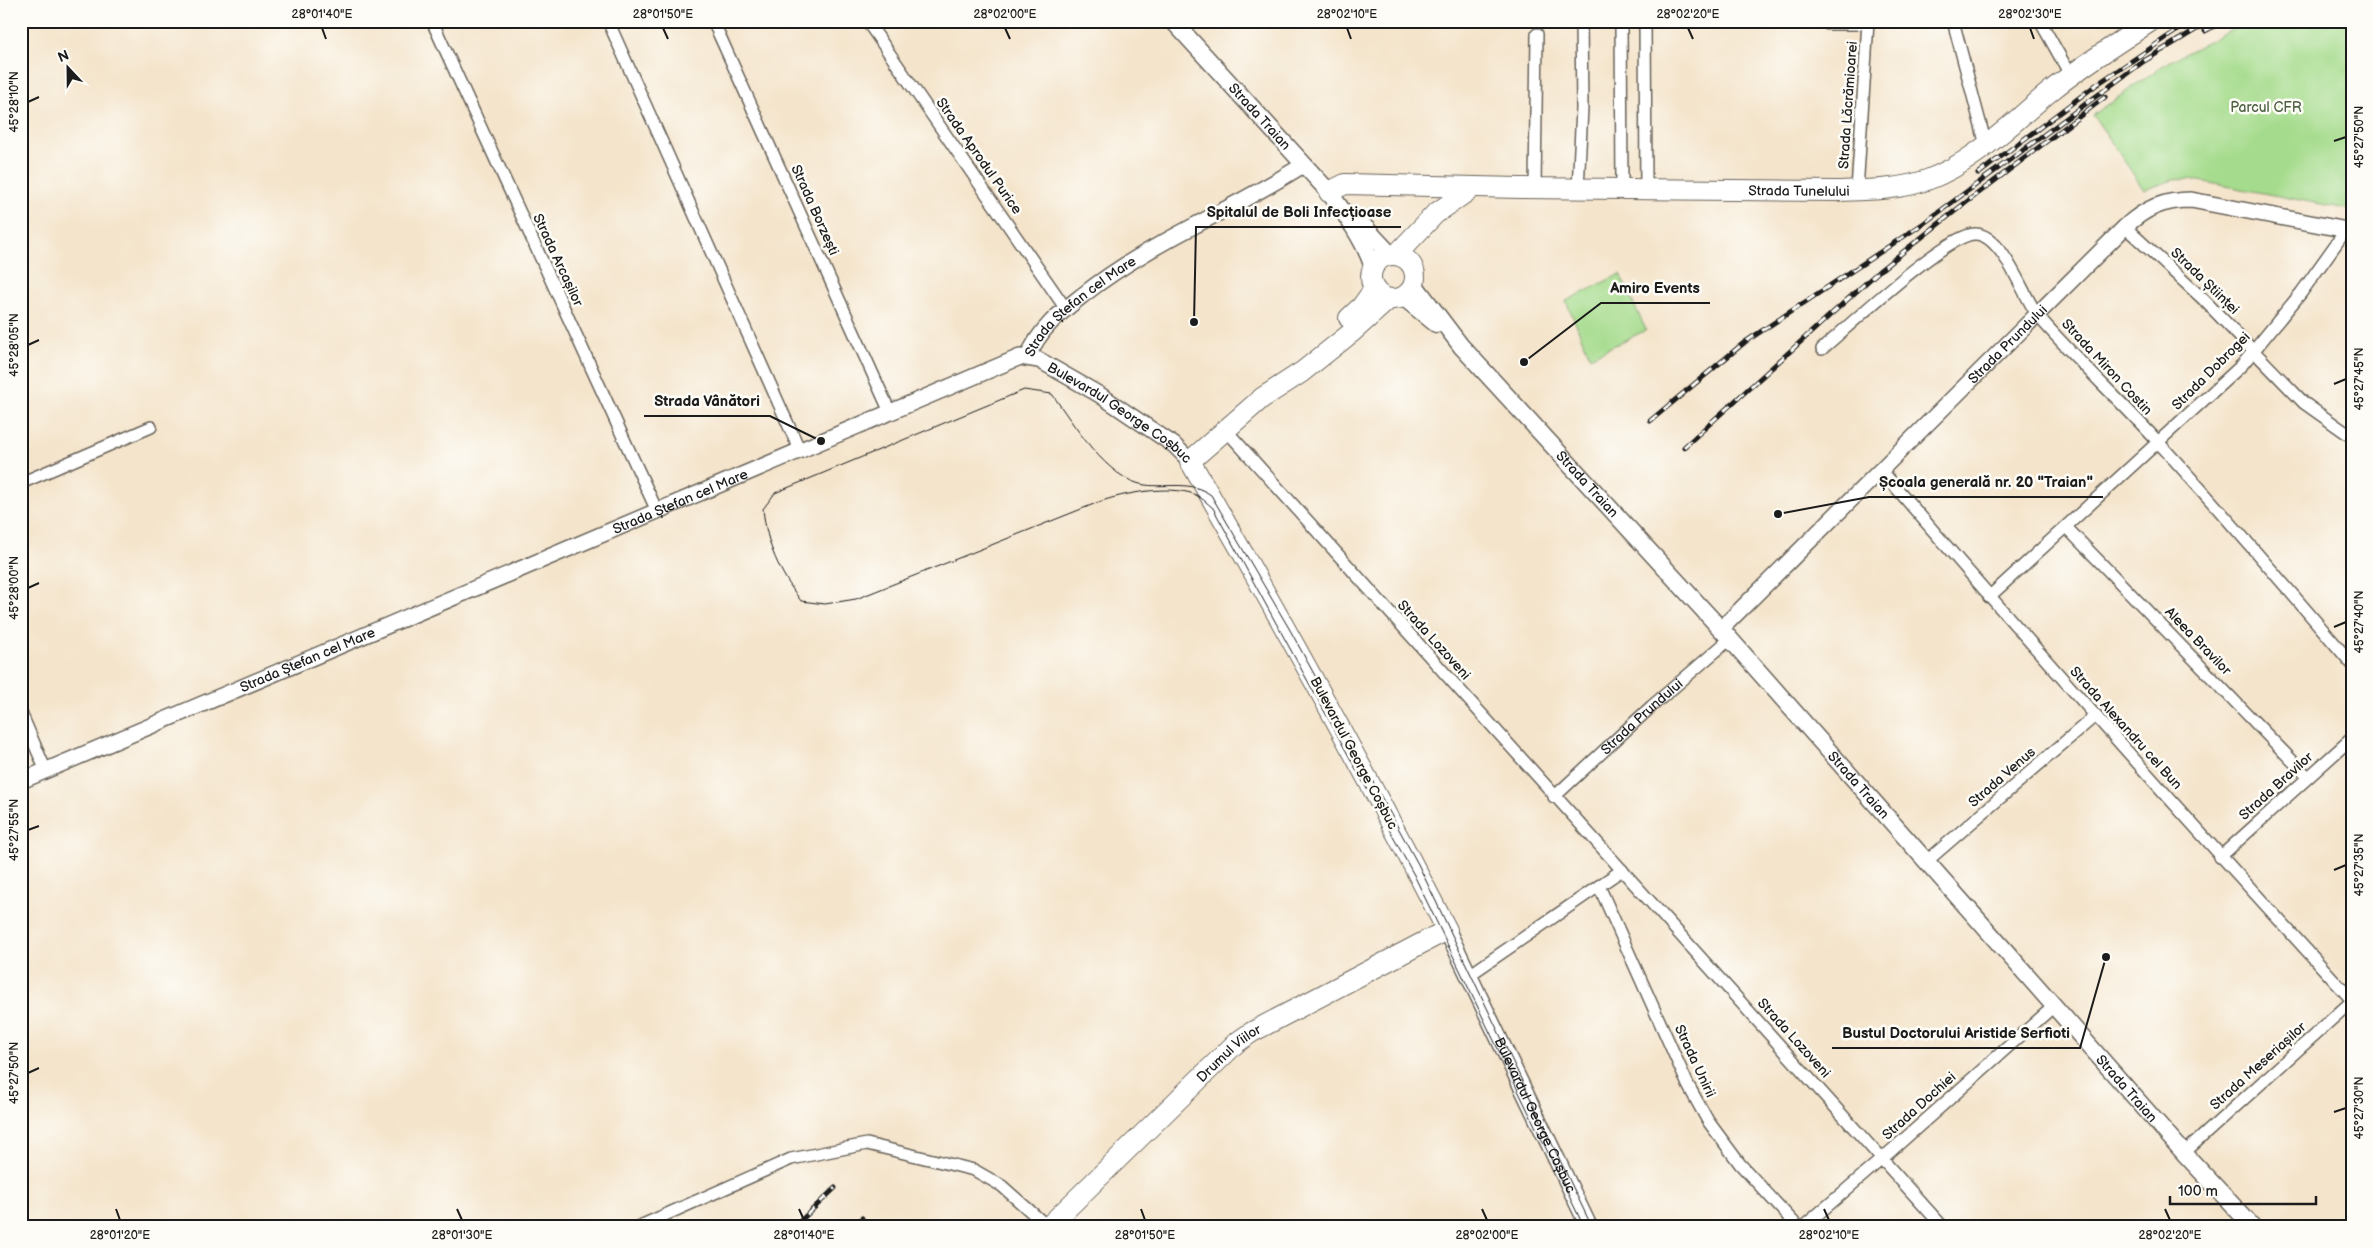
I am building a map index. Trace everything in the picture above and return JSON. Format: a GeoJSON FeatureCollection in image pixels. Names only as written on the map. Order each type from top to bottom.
{"type":"FeatureCollection","features":[{"type":"Feature","properties":{"kind":"highway","name":"Strada Tunelului"},"geometry":{"type":"LineString","coordinates":[[1328,192],[1345,184],[1472,188],[1857,190],[1881,189],[1924,181],[1957,165],[1986,145],[2071,76],[2151,21]]}},
{"type":"Feature","properties":{"kind":"highway"},"geometry":{"type":"LineString","coordinates":[[1395,292],[1371,278],[1373,267],[1378,261],[1399,258],[1414,237],[1446,204],[1472,188]]}},
{"type":"Feature","properties":{"kind":"highway"},"geometry":{"type":"LineString","coordinates":[[1190,461],[1262,398],[1290,369],[1357,312],[1395,292],[1415,273],[1399,258]]}},
{"type":"Feature","properties":{"kind":"highway","name":"Bulevardul George Coșbuc"},"geometry":{"type":"LineString","coordinates":[[1190,461],[1294,642],[1416,868],[1446,930]]}},
{"type":"Feature","properties":{"kind":"highway","name":"Drumul Viilor"},"geometry":{"type":"LineString","coordinates":[[1048,1227],[1236,1042],[1446,930]]}},
{"type":"Feature","properties":{"kind":"main road","name":"Strada Traian"},"geometry":{"type":"LineString","coordinates":[[1173,21],[1328,192],[1345,213],[1368,252],[1373,267]]}},
{"type":"Feature","properties":{"kind":"main road","name":"Strada Traian"},"geometry":{"type":"LineString","coordinates":[[1345,213],[1367,228],[1399,258]]}},
{"type":"Feature","properties":{"kind":"main road","name":"Strada Traian"},"geometry":{"type":"LineString","coordinates":[[1395,292],[1461,346],[1726,634],[2184,1153],[2253,1227]]}},
{"type":"Feature","properties":{"kind":"main road","name":"Bulevardul George Coșbuc"},"geometry":{"type":"LineString","coordinates":[[1446,930],[1589,1227]]}},
{"type":"Feature","properties":{"kind":"street","name":"Strada Arcașilor"},"geometry":{"type":"LineString","coordinates":[[432,21],[657,511]]}},
{"type":"Feature","properties":{"kind":"street"},"geometry":{"type":"LineString","coordinates":[[608,21],[800,451]]}},
{"type":"Feature","properties":{"kind":"street","name":"Strada Borzești"},"geometry":{"type":"LineString","coordinates":[[713,21],[890,412]]}},
{"type":"Feature","properties":{"kind":"street","name":"Strada Aprodul Purice"},"geometry":{"type":"LineString","coordinates":[[867,21],[1066,309]]}},
{"type":"Feature","properties":{"kind":"street"},"geometry":{"type":"LineString","coordinates":[[1578,189],[1582,108],[1581,21]]}},
{"type":"Feature","properties":{"kind":"street"},"geometry":{"type":"LineString","coordinates":[[1621,21],[1622,189]]}},
{"type":"Feature","properties":{"kind":"street"},"geometry":{"type":"LineString","coordinates":[[1645,21],[1646,189]]}},
{"type":"Feature","properties":{"kind":"street"},"geometry":{"type":"LineString","coordinates":[[1953,21],[1986,145]]}},
{"type":"Feature","properties":{"kind":"street"},"geometry":{"type":"LineString","coordinates":[[2040,21],[2071,76]]}},
{"type":"Feature","properties":{"kind":"street"},"geometry":{"type":"LineString","coordinates":[[1828,24],[1869,22]]}},
{"type":"Feature","properties":{"kind":"street","name":"Strada Lăcrămioarei"},"geometry":{"type":"LineString","coordinates":[[1857,190],[1869,22]]}},
{"type":"Feature","properties":{"kind":"street"},"geometry":{"type":"LineString","coordinates":[[1535,188],[1537,34]]}},
{"type":"Feature","properties":{"kind":"street","name":"Strada Ștefan cel Mare"},"geometry":{"type":"LineString","coordinates":[[21,781],[1007,362],[1028,357],[1038,335],[1112,271],[1134,257],[1263,189],[1302,165]]}},
{"type":"Feature","properties":{"kind":"street","name":"Strada Prundului"},"geometry":{"type":"LineString","coordinates":[[1554,797],[1726,634],[1882,471],[2136,217],[2161,203],[2191,200],[2349,230]]}},
{"type":"Feature","properties":{"kind":"street","name":"Strada Științei"},"geometry":{"type":"LineString","coordinates":[[2125,227],[2202,298],[2304,403],[2352,437]]}},
{"type":"Feature","properties":{"kind":"street","name":"Strada Dobrogei"},"geometry":{"type":"LineString","coordinates":[[1989,596],[2159,443],[2255,351],[2349,230]]}},
{"type":"Feature","properties":{"kind":"street","name":"Strada Miron Costin"},"geometry":{"type":"LineString","coordinates":[[1822,349],[1934,253],[1957,238],[1976,234],[1992,240],[1998,246],[2038,316],[2159,443],[2352,664]]}},
{"type":"Feature","properties":{"kind":"street","name":"Bulevardul George Coșbuc"},"geometry":{"type":"LineString","coordinates":[[1028,357],[1054,367],[1100,395],[1174,445],[1190,461]]}},
{"type":"Feature","properties":{"kind":"street"},"geometry":{"type":"LineString","coordinates":[[21,483],[151,427]]}},
{"type":"Feature","properties":{"kind":"street","name":"Strada Lozoveni"},"geometry":{"type":"LineString","coordinates":[[1225,429],[1554,797],[1883,1158],[1943,1227]]}},
{"type":"Feature","properties":{"kind":"street","name":"Strada Alexandru cel Bun"},"geometry":{"type":"LineString","coordinates":[[1882,471],[1989,596],[2220,857],[2352,1001]]}},
{"type":"Feature","properties":{"kind":"street","name":"Aleea Bravilor"},"geometry":{"type":"LineString","coordinates":[[2066,527],[2308,778]]}},
{"type":"Feature","properties":{"kind":"street"},"geometry":{"type":"LineString","coordinates":[[21,713],[46,771]]}},
{"type":"Feature","properties":{"kind":"street","name":"Strada Venus"},"geometry":{"type":"LineString","coordinates":[[1927,861],[2096,716]]}},
{"type":"Feature","properties":{"kind":"street","name":"Strada Bravilor"},"geometry":{"type":"LineString","coordinates":[[2220,857],[2352,738]]}},
{"type":"Feature","properties":{"kind":"street"},"geometry":{"type":"LineString","coordinates":[[1468,976],[1622,870]]}},
{"type":"Feature","properties":{"kind":"street","name":"Strada Unirii"},"geometry":{"type":"LineString","coordinates":[[1599,886],[1688,1085],[1708,1121],[1740,1164],[1798,1227]]}},
{"type":"Feature","properties":{"kind":"street","name":"Strada Meseriașilor"},"geometry":{"type":"LineString","coordinates":[[2184,1153],[2352,1001]]}},
{"type":"Feature","properties":{"kind":"street","name":"Strada Dochiei"},"geometry":{"type":"LineString","coordinates":[[1803,1227],[2054,1006]]}},
{"type":"Feature","properties":{"kind":"street"},"geometry":{"type":"LineString","coordinates":[[638,1227],[791,1159],[867,1144],[916,1154],[974,1170],[1002,1186],[1048,1227]]}},
{"type":"Feature","properties":{"kind":"green space","name":"Parcul CFR"},"geometry":{"type":"Polygon","coordinates":[[[2249,21],[2352,21],[2352,210],[2189,179],[2173,180],[2144,190],[2093,115],[2168,62],[2249,21]]]}},
{"type":"Feature","properties":{"kind":"green space"},"geometry":{"type":"Polygon","coordinates":[[[1620,274],[1646,330],[1590,357],[1566,301],[1620,274]]]}},
{"type":"Feature","properties":{"kind":"tram line"},"geometry":{"type":"LineString","coordinates":[[1584,1227],[1414,875],[1213,508],[1197,495],[1183,491],[1146,491],[1121,496],[1099,502],[856,599],[825,604],[801,601],[775,558],[763,509],[775,493],[1024,390],[1052,394],[1104,462],[1117,473],[1131,481],[1154,486],[1187,486],[1203,490],[1211,495],[1290,630],[1418,864],[1592,1227]]}},
{"type":"Feature","properties":{"kind":"railway"},"geometry":{"type":"LineString","coordinates":[[1978,174],[2096,85],[2191,21]]}},
{"type":"Feature","properties":{"kind":"railway"},"geometry":{"type":"LineString","coordinates":[[1650,421],[1745,342],[1924,223],[2144,61],[2210,21]]}},
{"type":"Feature","properties":{"kind":"railway"},"geometry":{"type":"LineString","coordinates":[[2205,31],[2223,21]]}},
{"type":"Feature","properties":{"kind":"railway"},"geometry":{"type":"LineString","coordinates":[[1684,447],[1879,271],[2105,97]]}},
{"type":"Feature","properties":{"kind":"railway"},"geometry":{"type":"LineString","coordinates":[[794,1227],[835,1188]]}},
{"type":"Feature","properties":{"kind":"railway"},"geometry":{"type":"LineString","coordinates":[[853,1227],[862,1218]]}},
{"type":"Feature","properties":{"kind":"place","name":"Spitalul de Boli Infecțioase"},"geometry":{"type":"Point","coordinates":[1194,322]}},
{"type":"Feature","properties":{"kind":"place","name":"Amiro Events"},"geometry":{"type":"Point","coordinates":[1524,362]}},
{"type":"Feature","properties":{"kind":"place","name":"Strada Vânători"},"geometry":{"type":"Point","coordinates":[821,441]}},
{"type":"Feature","properties":{"kind":"place","name":"Școala generală nr. 20 \"Traian\""},"geometry":{"type":"Point","coordinates":[1778,514]}},
{"type":"Feature","properties":{"kind":"place","name":"Bustul Doctorului Aristide Serfioti"},"geometry":{"type":"Point","coordinates":[2106,957]}}]}
